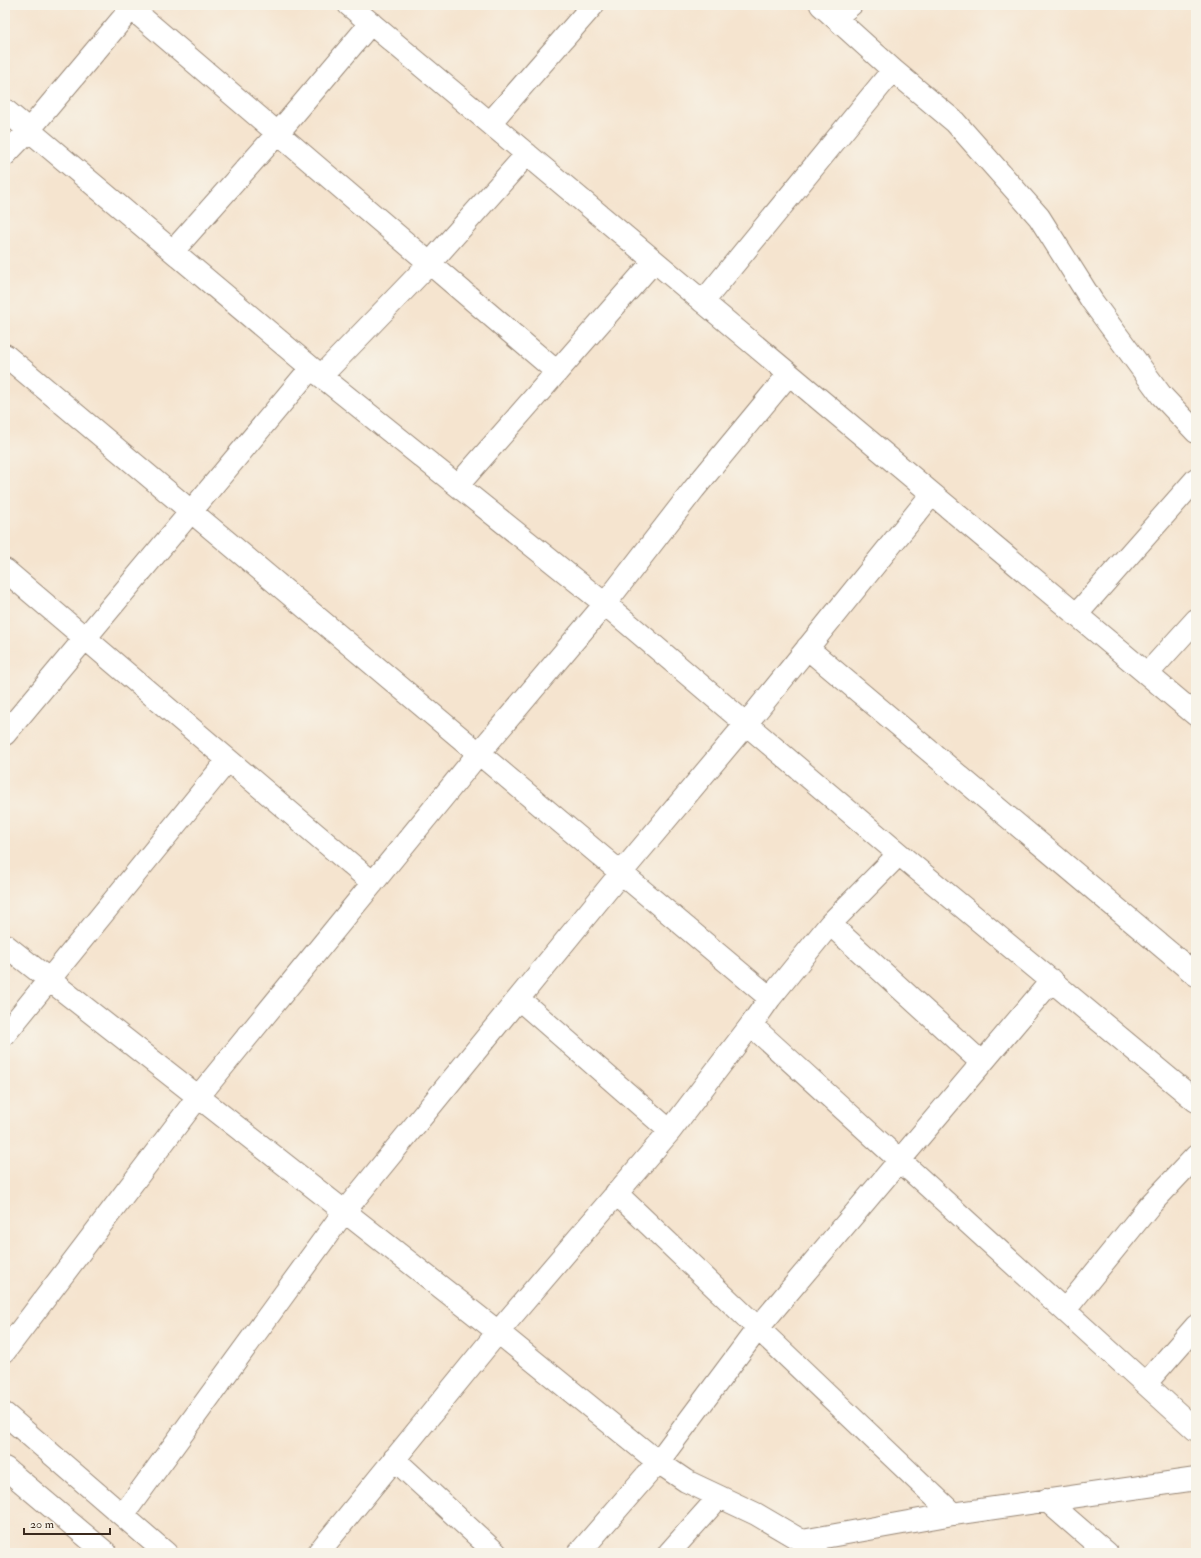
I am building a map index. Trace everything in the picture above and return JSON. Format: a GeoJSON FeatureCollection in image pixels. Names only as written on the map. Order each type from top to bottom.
{"type":"FeatureCollection","features":[{"type":"Feature","properties":{"kind":"street"},"geometry":{"type":"LineString","coordinates":[[490,123],[594,5]]}},
{"type":"Feature","properties":{"kind":"street"},"geometry":{"type":"LineString","coordinates":[[5,155],[29,130],[133,6],[278,133],[557,372]]}},
{"type":"Feature","properties":{"kind":"street"},"geometry":{"type":"LineString","coordinates":[[836,9],[893,70],[955,122],[1039,217],[1092,301],[1162,395],[1196,432]]}},
{"type":"Feature","properties":{"kind":"street"},"geometry":{"type":"LineString","coordinates":[[173,251],[278,133],[360,11],[490,123],[1196,715]]}},
{"type":"Feature","properties":{"kind":"street"},"geometry":{"type":"LineString","coordinates":[[703,302],[893,70]]}},
{"type":"Feature","properties":{"kind":"street"},"geometry":{"type":"LineString","coordinates":[[5,110],[316,372],[605,604],[898,854],[1052,980],[1196,1101]]}},
{"type":"Feature","properties":{"kind":"street"},"geometry":{"type":"LineString","coordinates":[[5,734],[192,511],[316,372],[430,263],[527,154]]}},
{"type":"Feature","properties":{"kind":"street"},"geometry":{"type":"LineString","coordinates":[[458,485],[654,261]]}},
{"type":"Feature","properties":{"kind":"street"},"geometry":{"type":"LineString","coordinates":[[5,355],[770,998]]}},
{"type":"Feature","properties":{"kind":"street"},"geometry":{"type":"LineString","coordinates":[[5,1351],[198,1097],[479,753],[605,604],[694,489],[789,374]]}},
{"type":"Feature","properties":{"kind":"street"},"geometry":{"type":"LineString","coordinates":[[1076,615],[1196,478]]}},
{"type":"Feature","properties":{"kind":"street"},"geometry":{"type":"LineString","coordinates":[[123,1515],[344,1212],[621,873],[746,724],[932,494]]}},
{"type":"Feature","properties":{"kind":"street"},"geometry":{"type":"LineString","coordinates":[[5,570],[373,883]]}},
{"type":"Feature","properties":{"kind":"street"},"geometry":{"type":"LineString","coordinates":[[1146,674],[1196,620]]}},
{"type":"Feature","properties":{"kind":"street"},"geometry":{"type":"LineString","coordinates":[[807,648],[1196,975]]}},
{"type":"Feature","properties":{"kind":"street"},"geometry":{"type":"LineString","coordinates":[[5,1034],[228,760]]}},
{"type":"Feature","properties":{"kind":"street"},"geometry":{"type":"LineString","coordinates":[[318,1553],[498,1332],[670,1131],[770,998],[830,924],[898,854]]}},
{"type":"Feature","properties":{"kind":"street"},"geometry":{"type":"LineString","coordinates":[[830,924],[982,1063]]}},
{"type":"Feature","properties":{"kind":"street"},"geometry":{"type":"LineString","coordinates":[[5,945],[498,1332],[658,1462],[686,1481],[756,1514],[809,1547],[953,1514],[1196,1479]]}},
{"type":"Feature","properties":{"kind":"street"},"geometry":{"type":"LineString","coordinates":[[579,1553],[658,1462],[758,1328],[1052,980]]}},
{"type":"Feature","properties":{"kind":"street"},"geometry":{"type":"LineString","coordinates":[[519,998],[670,1131]]}},
{"type":"Feature","properties":{"kind":"street"},"geometry":{"type":"LineString","coordinates":[[751,1025],[1196,1430]]}},
{"type":"Feature","properties":{"kind":"street"},"geometry":{"type":"LineString","coordinates":[[1065,1310],[1150,1205],[1196,1156]]}},
{"type":"Feature","properties":{"kind":"street"},"geometry":{"type":"LineString","coordinates":[[616,1193],[953,1514]]}},
{"type":"Feature","properties":{"kind":"street"},"geometry":{"type":"LineString","coordinates":[[1146,1384],[1196,1326]]}},
{"type":"Feature","properties":{"kind":"street"},"geometry":{"type":"LineString","coordinates":[[5,1414],[166,1553]]}},
{"type":"Feature","properties":{"kind":"street"},"geometry":{"type":"LineString","coordinates":[[394,1459],[496,1553]]}},
{"type":"Feature","properties":{"kind":"street"},"geometry":{"type":"LineString","coordinates":[[5,1468],[106,1553]]}},
{"type":"Feature","properties":{"kind":"street"},"geometry":{"type":"LineString","coordinates":[[669,1553],[719,1497]]}},
{"type":"Feature","properties":{"kind":"street"},"geometry":{"type":"LineString","coordinates":[[1046,1500],[1107,1553]]}}]}
